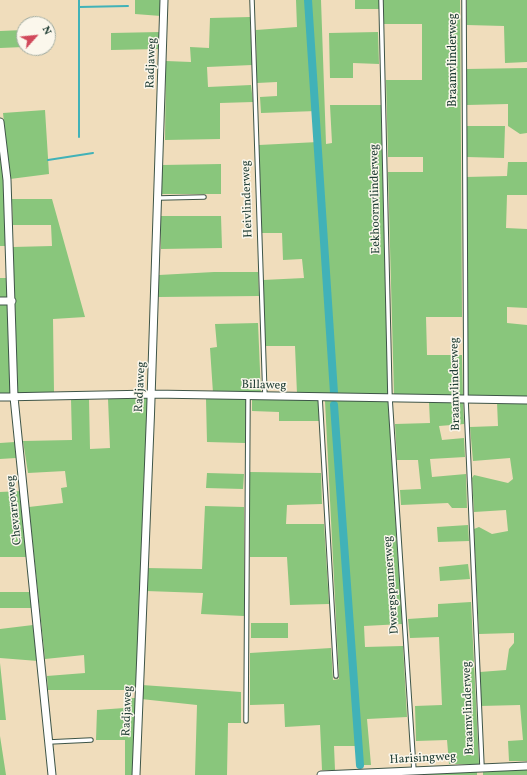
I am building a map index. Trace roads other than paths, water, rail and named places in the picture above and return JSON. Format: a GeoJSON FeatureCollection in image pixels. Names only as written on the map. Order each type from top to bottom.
{"type":"FeatureCollection","features":[{"type":"Feature","properties":{"kind":"street","name":"Radjaweg"},"geometry":{"type":"LineString","coordinates":[[136,775],[147,478],[152,394],[164,0]]}},
{"type":"Feature","properties":{"kind":"street","name":"Chevarroweg"},"geometry":{"type":"LineString","coordinates":[[0,122],[7,180],[14,397],[52,775]]}},
{"type":"Feature","properties":{"kind":"street"},"geometry":{"type":"LineString","coordinates":[[0,301],[12,301]]}},
{"type":"Feature","properties":{"kind":"street","name":"Billaweg"},"geometry":{"type":"LineString","coordinates":[[0,397],[152,394],[248,397],[527,400]]}},
{"type":"Feature","properties":{"kind":"street","name":"Harisingweg"},"geometry":{"type":"LineString","coordinates":[[321,775],[414,773],[527,766]]}},
{"type":"Feature","properties":{"kind":"lane","name":"Heivlinderweg"},"geometry":{"type":"LineString","coordinates":[[252,0],[264,397]]}},
{"type":"Feature","properties":{"kind":"lane","name":"Eekhoornvlinderweg"},"geometry":{"type":"LineString","coordinates":[[381,0],[390,398]]}},
{"type":"Feature","properties":{"kind":"lane","name":"Braamvlinderweg"},"geometry":{"type":"LineString","coordinates":[[464,0],[466,400],[480,770]]}},
{"type":"Feature","properties":{"kind":"lane"},"geometry":{"type":"LineString","coordinates":[[159,198],[204,197]]}},
{"type":"Feature","properties":{"kind":"lane"},"geometry":{"type":"LineString","coordinates":[[246,721],[248,397]]}},
{"type":"Feature","properties":{"kind":"lane"},"geometry":{"type":"LineString","coordinates":[[320,397],[336,676]]}},
{"type":"Feature","properties":{"kind":"lane","name":"Dwergspannerweg"},"geometry":{"type":"LineString","coordinates":[[390,398],[414,773]]}},
{"type":"Feature","properties":{"kind":"lane"},"geometry":{"type":"LineString","coordinates":[[49,742],[92,740]]}},
{"type":"Feature","properties":{"kind":"waterway"},"geometry":{"type":"LineString","coordinates":[[79,0],[79,137]]}},
{"type":"Feature","properties":{"kind":"waterway"},"geometry":{"type":"LineString","coordinates":[[308,0],[334,393]]}},
{"type":"Feature","properties":{"kind":"waterway"},"geometry":{"type":"LineString","coordinates":[[79,7],[128,6]]}},
{"type":"Feature","properties":{"kind":"waterway"},"geometry":{"type":"LineString","coordinates":[[48,160],[93,153]]}},
{"type":"Feature","properties":{"kind":"waterway"},"geometry":{"type":"LineString","coordinates":[[334,405],[360,765]]}}]}
